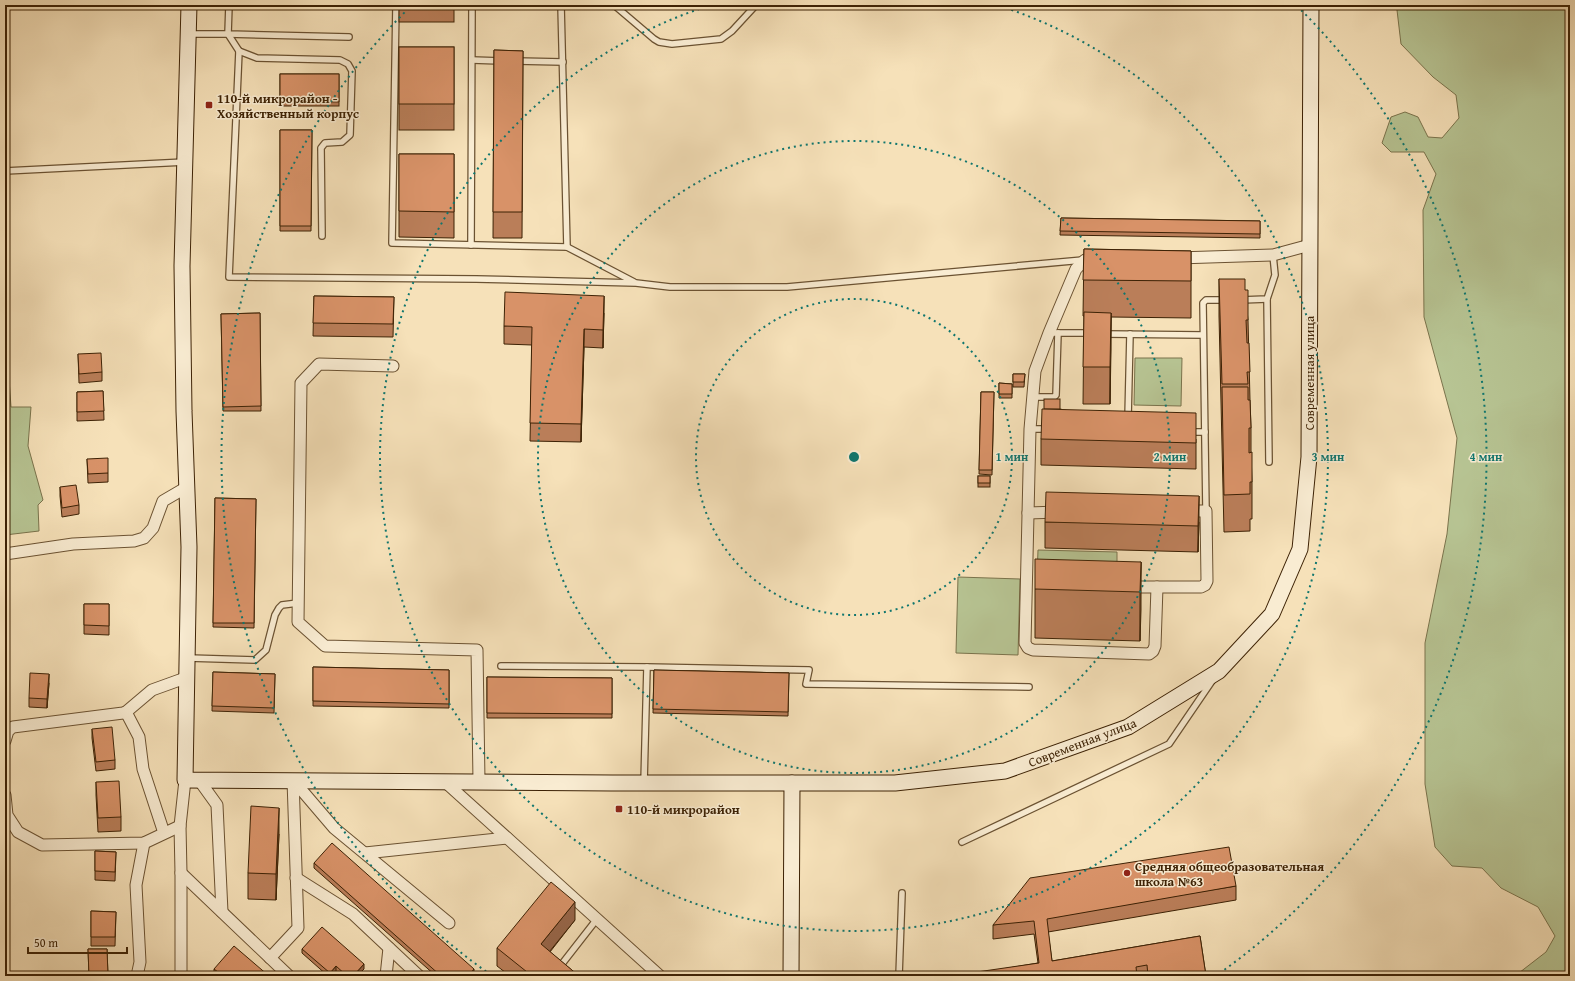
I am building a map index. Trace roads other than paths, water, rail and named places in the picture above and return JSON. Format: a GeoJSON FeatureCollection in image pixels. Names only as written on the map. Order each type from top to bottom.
{"type":"FeatureCollection","features":[{"type":"Feature","properties":{"kind":"street"},"geometry":{"type":"LineString","coordinates":[[181,976],[180,826],[192,780],[188,676],[189,547],[184,411],[182,266],[189,5]]}},
{"type":"Feature","properties":{"kind":"street","name":"Современная улица"},"geometry":{"type":"LineString","coordinates":[[192,780],[644,783],[895,782],[1004,771],[1128,727],[1219,671],[1272,614],[1300,549],[1309,457],[1311,5]]}},
{"type":"Feature","properties":{"kind":"street"},"geometry":{"type":"LineString","coordinates":[[1163,258],[1273,255],[1310,245]]}},
{"type":"Feature","properties":{"kind":"street"},"geometry":{"type":"LineString","coordinates":[[1108,259],[1085,260],[1076,269],[1053,333],[1035,371],[1030,428],[1028,513],[1030,586],[1025,643],[1028,648],[1033,650],[1149,654],[1153,651],[1155,646],[1157,587]]}},
{"type":"Feature","properties":{"kind":"street"},"geometry":{"type":"LineString","coordinates":[[393,366],[319,364],[301,383],[298,622],[325,646],[477,650],[479,781]]}},
{"type":"Feature","properties":{"kind":"street"},"geometry":{"type":"LineString","coordinates":[[5,554],[73,544],[144,538],[153,528],[163,501],[187,487]]}},
{"type":"Feature","properties":{"kind":"street"},"geometry":{"type":"LineString","coordinates":[[1118,587],[1201,587],[1205,585],[1207,581],[1206,511],[1175,512]]}},
{"type":"Feature","properties":{"kind":"street"},"geometry":{"type":"LineString","coordinates":[[1028,513],[1067,512]]}},
{"type":"Feature","properties":{"kind":"street"},"geometry":{"type":"LineString","coordinates":[[5,741],[8,730],[13,727],[126,712],[152,690],[188,676]]}},
{"type":"Feature","properties":{"kind":"street"},"geometry":{"type":"LineString","coordinates":[[126,712],[139,737],[143,769],[164,833]]}},
{"type":"Feature","properties":{"kind":"street"},"geometry":{"type":"LineString","coordinates":[[192,780],[217,805],[222,912]]}},
{"type":"Feature","properties":{"kind":"street"},"geometry":{"type":"LineString","coordinates":[[293,780],[334,828],[449,923]]}},
{"type":"Feature","properties":{"kind":"street"},"geometry":{"type":"LineString","coordinates":[[270,958],[298,928],[293,780]]}},
{"type":"Feature","properties":{"kind":"street"},"geometry":{"type":"LineString","coordinates":[[444,781],[660,976]]}},
{"type":"Feature","properties":{"kind":"street"},"geometry":{"type":"LineString","coordinates":[[791,976],[792,783]]}},
{"type":"Feature","properties":{"kind":"street"},"geometry":{"type":"LineString","coordinates":[[5,795],[7,815],[18,832],[42,845],[144,843],[180,826]]}},
{"type":"Feature","properties":{"kind":"street"},"geometry":{"type":"LineString","coordinates":[[365,853],[507,838]]}},
{"type":"Feature","properties":{"kind":"street"},"geometry":{"type":"LineString","coordinates":[[137,976],[140,962],[136,885],[144,843]]}},
{"type":"Feature","properties":{"kind":"street"},"geometry":{"type":"LineString","coordinates":[[181,873],[289,976]]}},
{"type":"Feature","properties":{"kind":"street"},"geometry":{"type":"LineString","coordinates":[[296,878],[354,914],[419,976]]}},
{"type":"Feature","properties":{"kind":"street"},"geometry":{"type":"LineString","coordinates":[[386,976],[389,948]]}},
{"type":"Feature","properties":{"kind":"lane"},"geometry":{"type":"LineString","coordinates":[[229,5],[228,34],[239,51],[229,277],[476,279],[636,283],[670,288],[787,287],[1085,260]]}},
{"type":"Feature","properties":{"kind":"lane"},"geometry":{"type":"LineString","coordinates":[[396,5],[392,243],[567,247],[636,283]]}},
{"type":"Feature","properties":{"kind":"lane"},"geometry":{"type":"LineString","coordinates":[[471,244],[472,5]]}},
{"type":"Feature","properties":{"kind":"lane"},"geometry":{"type":"LineString","coordinates":[[561,5],[567,247]]}},
{"type":"Feature","properties":{"kind":"lane"},"geometry":{"type":"LineString","coordinates":[[614,5],[654,39],[666,44],[672,44],[720,39],[732,31],[756,5]]}},
{"type":"Feature","properties":{"kind":"lane"},"geometry":{"type":"LineString","coordinates":[[188,34],[349,37]]}},
{"type":"Feature","properties":{"kind":"lane"},"geometry":{"type":"LineString","coordinates":[[239,51],[257,58],[340,60],[348,64],[352,71],[350,135],[342,142],[325,143],[321,148],[322,236]]}},
{"type":"Feature","properties":{"kind":"lane"},"geometry":{"type":"LineString","coordinates":[[472,60],[563,62]]}},
{"type":"Feature","properties":{"kind":"lane"},"geometry":{"type":"LineString","coordinates":[[5,171],[185,162]]}},
{"type":"Feature","properties":{"kind":"lane"},"geometry":{"type":"LineString","coordinates":[[1269,462],[1268,299],[1276,275],[1273,255]]}},
{"type":"Feature","properties":{"kind":"lane"},"geometry":{"type":"LineString","coordinates":[[1237,300],[1268,299]]}},
{"type":"Feature","properties":{"kind":"lane"},"geometry":{"type":"LineString","coordinates":[[1206,511],[1203,336],[1204,301],[1229,300]]}},
{"type":"Feature","properties":{"kind":"lane"},"geometry":{"type":"LineString","coordinates":[[1033,397],[1054,397],[1056,395],[1053,333],[1094,333]]}},
{"type":"Feature","properties":{"kind":"lane"},"geometry":{"type":"LineString","coordinates":[[1101,334],[1203,336]]}},
{"type":"Feature","properties":{"kind":"lane"},"geometry":{"type":"LineString","coordinates":[[1128,423],[1130,334]]}},
{"type":"Feature","properties":{"kind":"lane"},"geometry":{"type":"LineString","coordinates":[[1030,428],[1053,429]]}},
{"type":"Feature","properties":{"kind":"lane"},"geometry":{"type":"LineString","coordinates":[[1182,432],[1205,432]]}},
{"type":"Feature","properties":{"kind":"lane"},"geometry":{"type":"LineString","coordinates":[[188,658],[255,660],[262,656],[266,650],[275,615],[279,608],[282,605],[298,603]]}},
{"type":"Feature","properties":{"kind":"lane"},"geometry":{"type":"LineString","coordinates":[[502,666],[809,670],[806,684],[1030,687]]}},
{"type":"Feature","properties":{"kind":"lane"},"geometry":{"type":"LineString","coordinates":[[644,783],[647,667]]}},
{"type":"Feature","properties":{"kind":"lane"},"geometry":{"type":"LineString","coordinates":[[962,842],[1169,744],[1219,671]]}},
{"type":"Feature","properties":{"kind":"lane"},"geometry":{"type":"LineString","coordinates":[[899,976],[902,893]]}},
{"type":"Feature","properties":{"kind":"lane"},"geometry":{"type":"LineString","coordinates":[[566,976],[558,970],[597,919]]}},
{"type":"Feature","properties":{"kind":"place","name":"110-й микрорайон - Хозяйственный корпус"},"geometry":{"type":"Point","coordinates":[209,105]}},
{"type":"Feature","properties":{"kind":"place","name":"110-й микрорайон"},"geometry":{"type":"Point","coordinates":[619,809]}},
{"type":"Feature","properties":{"kind":"place","name":"Средняя общеобразовательная школа №63"},"geometry":{"type":"Point","coordinates":[1127,873]}}]}
